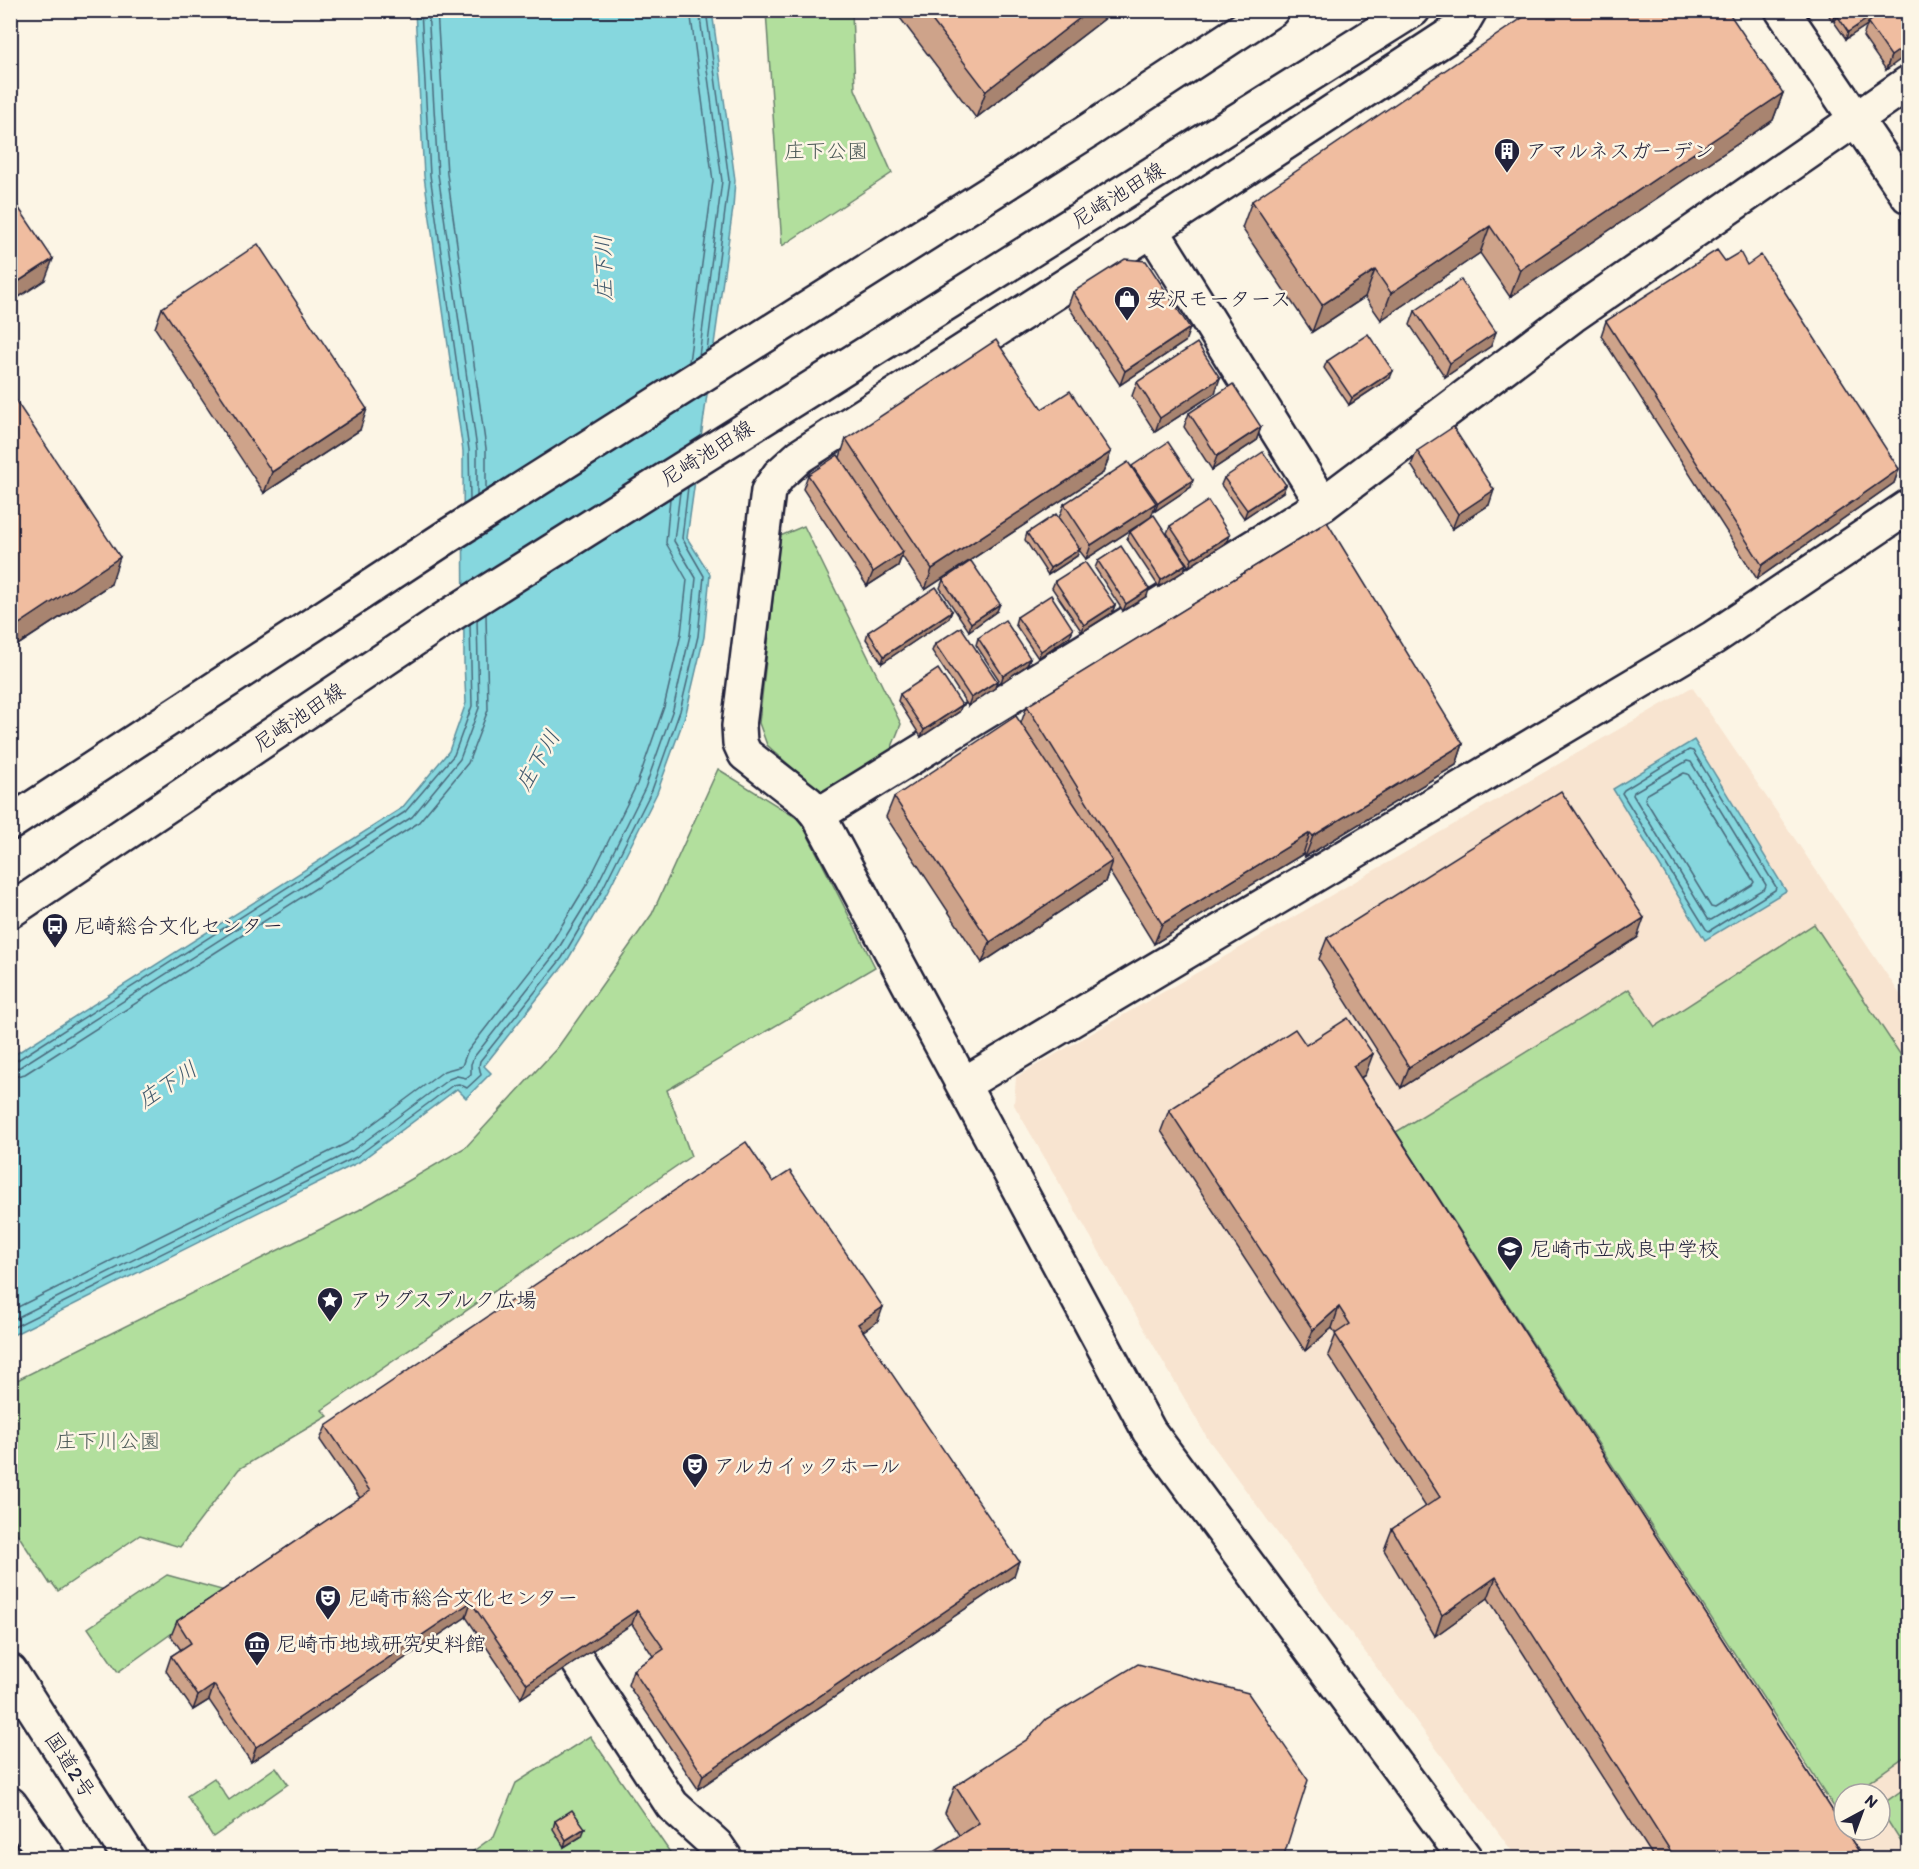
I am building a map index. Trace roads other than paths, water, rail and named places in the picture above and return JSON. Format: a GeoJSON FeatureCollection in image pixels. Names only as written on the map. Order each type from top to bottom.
{"type":"FeatureCollection","features":[{"type":"Feature","properties":{"kind":"main road"},"geometry":{"type":"LineString","coordinates":[[10,823],[451,534],[1085,133],[1272,10]]}},
{"type":"Feature","properties":{"kind":"main road","name":"尼崎池田線"},"geometry":{"type":"LineString","coordinates":[[10,911],[452,614],[1413,10]]}},
{"type":"Feature","properties":{"kind":"main road"},"geometry":{"type":"LineString","coordinates":[[1465,1858],[1149,1431],[819,815],[808,803],[745,754],[740,743],[738,726],[768,491],[779,475],[800,456],[1459,29],[1470,10]]}},
{"type":"Feature","properties":{"kind":"main road"},"geometry":{"type":"LineString","coordinates":[[1782,10],[1908,196]]}},
{"type":"Feature","properties":{"kind":"main road"},"geometry":{"type":"LineString","coordinates":[[819,815],[1323,504],[1572,316],[1908,83]]}},
{"type":"Feature","properties":{"kind":"main road"},"geometry":{"type":"LineString","coordinates":[[1152,230],[1323,504]]}},
{"type":"Feature","properties":{"kind":"main road"},"geometry":{"type":"LineString","coordinates":[[964,1084],[1713,638],[1908,507]]}},
{"type":"Feature","properties":{"kind":"main road"},"geometry":{"type":"LineString","coordinates":[[578,1661],[672,1805],[716,1845],[724,1858]]}},
{"type":"Feature","properties":{"kind":"main road","name":"国道2号"},"geometry":{"type":"LineString","coordinates":[[10,1671],[130,1858]]}},
{"type":"Feature","properties":{"kind":"main road"},"geometry":{"type":"LineString","coordinates":[[10,1804],[48,1858]]}},
{"type":"Feature","properties":{"kind":"water","name":"庄下川"},"geometry":{"type":"Polygon","coordinates":[[[415,11],[712,11],[735,180],[687,538],[710,574],[704,637],[686,713],[657,793],[606,895],[567,961],[484,1066],[491,1073],[466,1098],[457,1089],[359,1162],[11,1336],[11,1057],[402,808],[449,751],[466,703],[463,451],[424,176],[415,11]]]}},
{"type":"Feature","properties":{"kind":"water"},"geometry":{"type":"Polygon","coordinates":[[[1694,740],[1786,891],[1705,940],[1613,789],[1694,740]]]}},
{"type":"Feature","properties":{"kind":"place","name":"アマルネスガーデン"},"geometry":{"type":"Point","coordinates":[1507,174]}},
{"type":"Feature","properties":{"kind":"place","name":"安沢モータース"},"geometry":{"type":"Point","coordinates":[1127,322]}},
{"type":"Feature","properties":{"kind":"place","name":"尼崎総合文化センター"},"geometry":{"type":"Point","coordinates":[55,949]}},
{"type":"Feature","properties":{"kind":"place","name":"尼崎市立成良中学校"},"geometry":{"type":"Point","coordinates":[1510,1272]}},
{"type":"Feature","properties":{"kind":"place","name":"アウグスブルク広場"},"geometry":{"type":"Point","coordinates":[330,1323]}},
{"type":"Feature","properties":{"kind":"place","name":"アルカイックホール"},"geometry":{"type":"Point","coordinates":[695,1489]}},
{"type":"Feature","properties":{"kind":"place","name":"尼崎市総合文化センター"},"geometry":{"type":"Point","coordinates":[328,1621]}},
{"type":"Feature","properties":{"kind":"place","name":"尼崎市地域研究史料館"},"geometry":{"type":"Point","coordinates":[257,1667]}},
{"type":"Feature","properties":{"kind":"park label","name":"庄下公園"},"geometry":{"type":"Point","coordinates":[826,151]}},
{"type":"Feature","properties":{"kind":"park label","name":"庄下川公園"},"geometry":{"type":"Point","coordinates":[108,1441]}}]}
